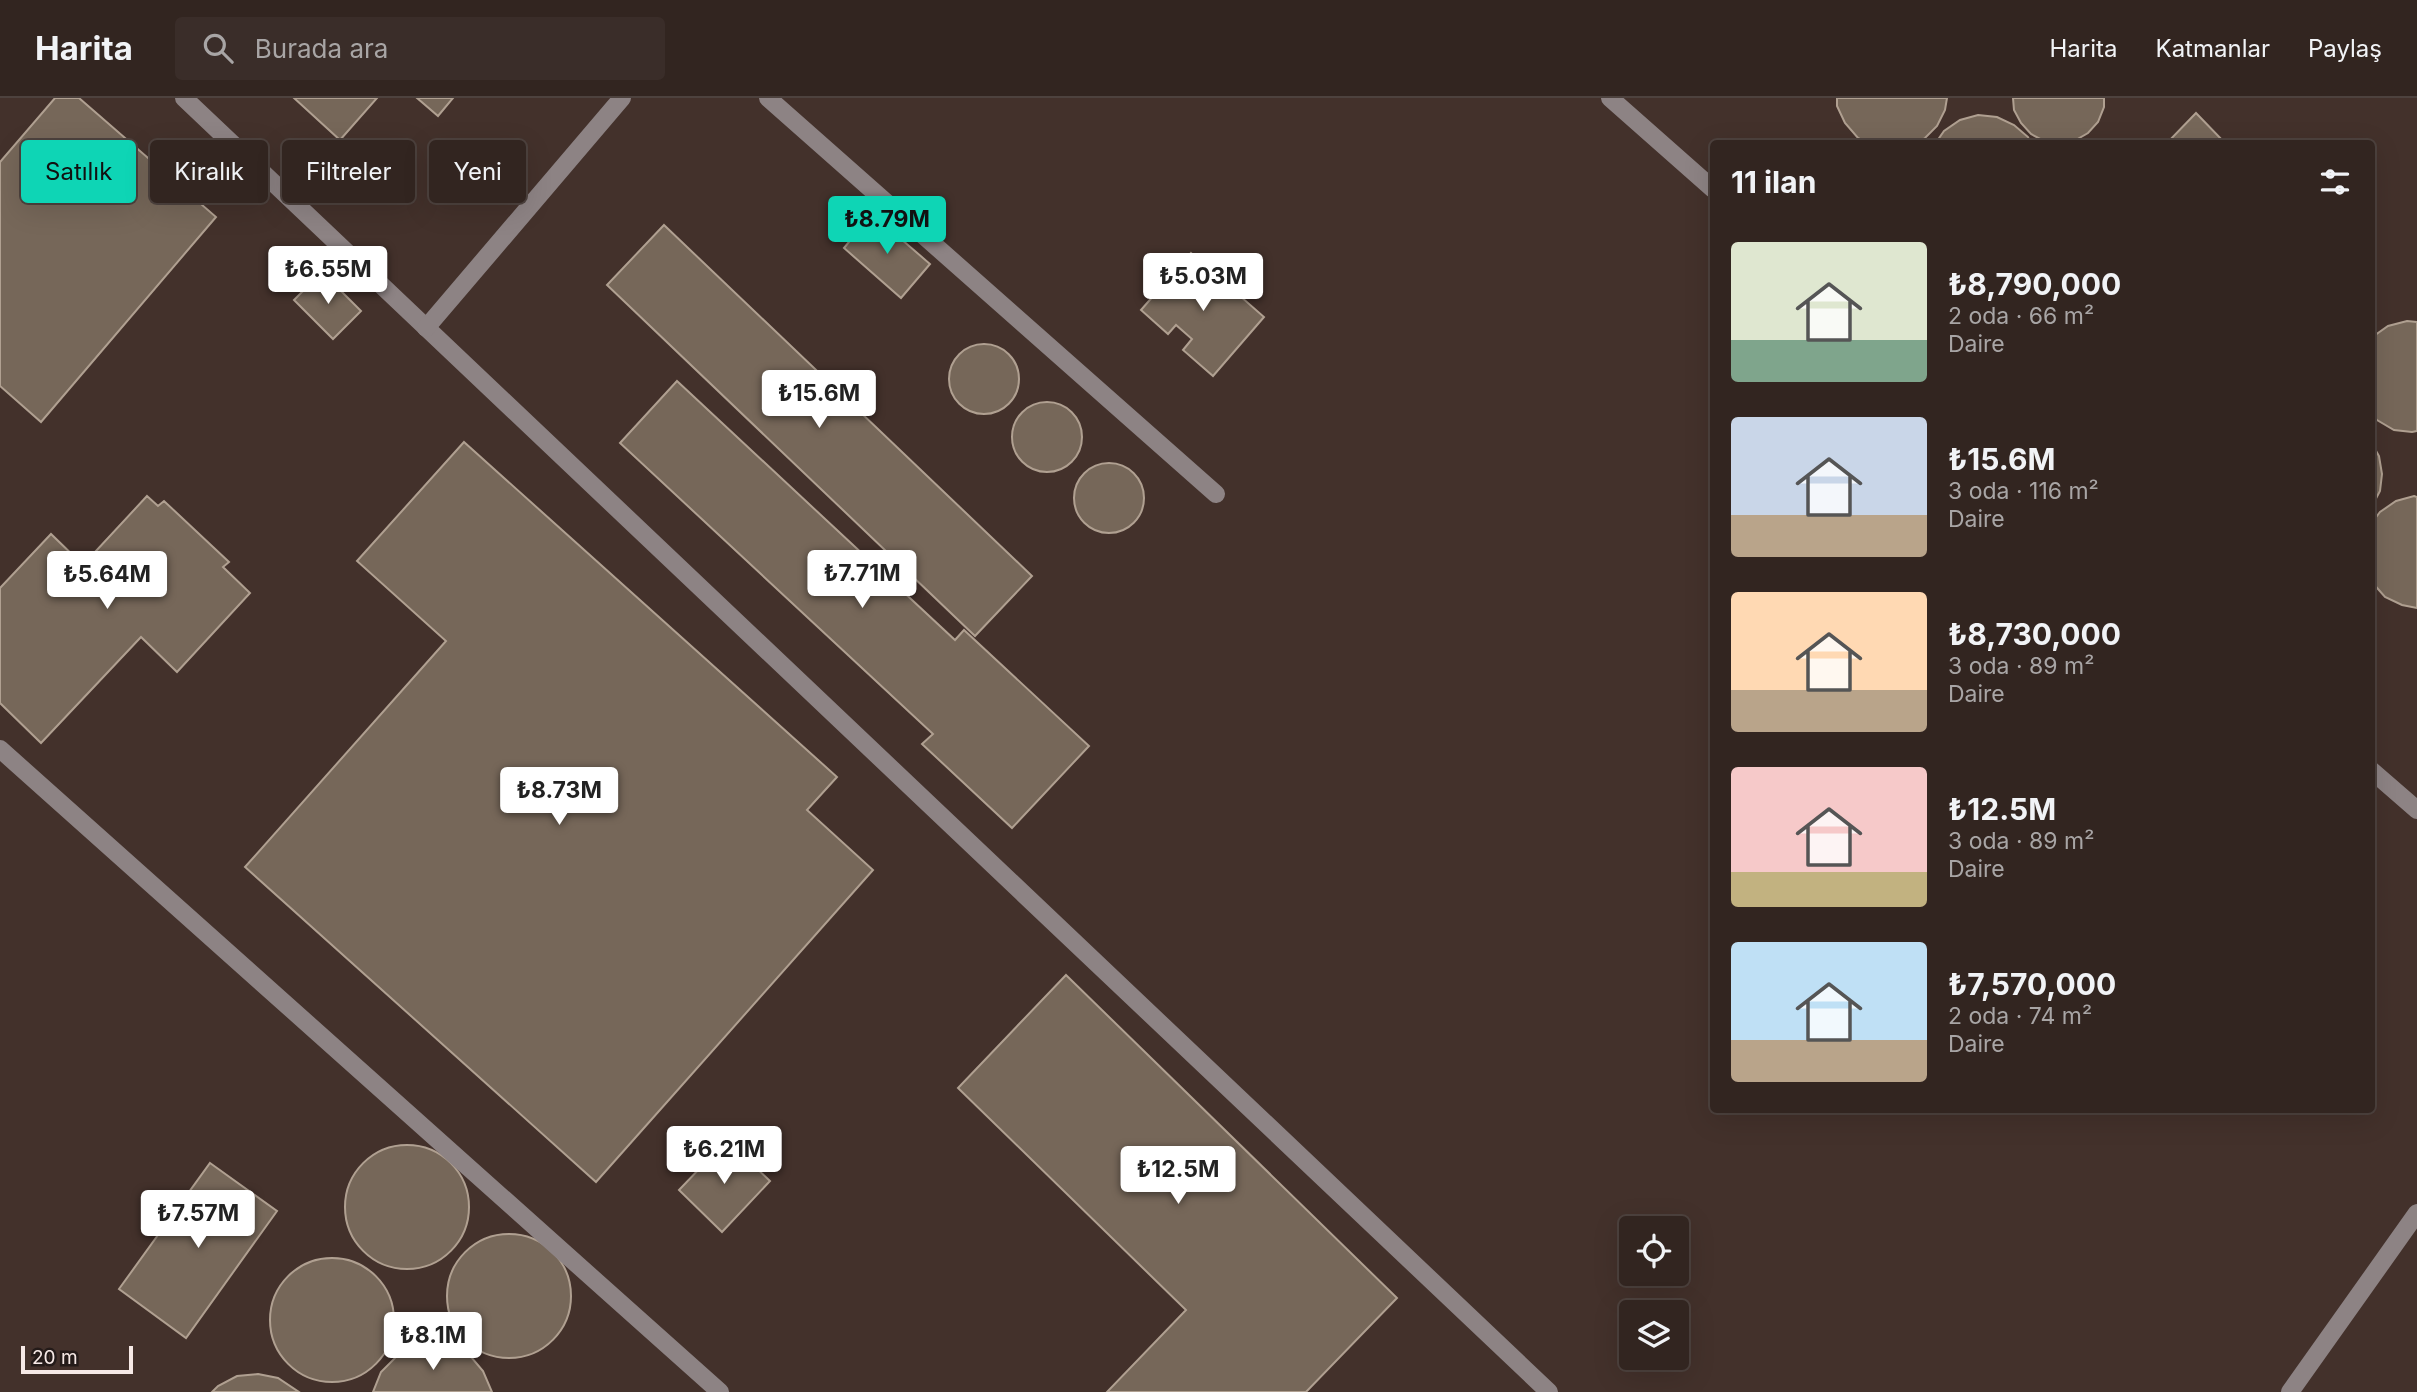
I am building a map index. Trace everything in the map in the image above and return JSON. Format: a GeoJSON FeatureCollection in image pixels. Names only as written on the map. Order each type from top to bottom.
{"type":"FeatureCollection","features":[{"type":"Feature","properties":{"kind":"lane"},"geometry":{"type":"LineString","coordinates":[[184,98],[1549,1392]]}},
{"type":"Feature","properties":{"kind":"lane"},"geometry":{"type":"LineString","coordinates":[[426,328],[622,98]]}},
{"type":"Feature","properties":{"kind":"lane"},"geometry":{"type":"LineString","coordinates":[[768,98],[1216,494]]}},
{"type":"Feature","properties":{"kind":"lane"},"geometry":{"type":"LineString","coordinates":[[1610,98],[1710,186]]}},
{"type":"Feature","properties":{"kind":"lane"},"geometry":{"type":"LineString","coordinates":[[0,749],[720,1392]]}},
{"type":"Feature","properties":{"kind":"lane"},"geometry":{"type":"LineString","coordinates":[[2375,773],[2417,810]]}},
{"type":"Feature","properties":{"kind":"lane"},"geometry":{"type":"LineString","coordinates":[[2290,1392],[2417,1213]]}},
{"type":"Feature","properties":{"kind":"building"},"geometry":{"type":"Polygon","coordinates":[[[55,98],[79,98],[127,140],[21,140],[21,203],[136,203],[136,148],[150,160],[150,203],[200,203],[216,217],[41,422],[0,386],[0,162],[55,98]]]}},
{"type":"Feature","properties":{"kind":"building"},"geometry":{"type":"Polygon","coordinates":[[[294,98],[377,98],[340,140],[294,98]]]}},
{"type":"Feature","properties":{"kind":"building"},"geometry":{"type":"Polygon","coordinates":[[[417,98],[453,98],[438,116],[417,98]]]}},
{"type":"Feature","properties":{"kind":"building"},"geometry":{"type":"Polygon","coordinates":[[[1837,98],[1947,98],[1945,110],[1937,126],[1922,140],[1862,140],[1845,123],[1837,106],[1837,98]]]}},
{"type":"Feature","properties":{"kind":"building"},"geometry":{"type":"Polygon","coordinates":[[[2013,98],[2104,98],[2104,107],[2098,122],[2088,133],[2076,140],[2042,140],[2031,134],[2014,110],[2013,98]]]}},
{"type":"Feature","properties":{"kind":"building"},"geometry":{"type":"Polygon","coordinates":[[[2196,113],[2222,140],[2170,140],[2196,113]]]}},
{"type":"Feature","properties":{"kind":"building"},"geometry":{"type":"Polygon","coordinates":[[[1978,115],[1997,117],[2014,125],[2029,140],[1938,140],[1944,131],[1960,120],[1978,115]]]}},
{"type":"Feature","properties":{"kind":"building"},"geometry":{"type":"Polygon","coordinates":[[[872,214],[930,264],[901,298],[844,248],[872,214]]]}},
{"type":"Feature","properties":{"kind":"building"},"geometry":{"type":"Polygon","coordinates":[[[664,225],[1032,576],[975,636],[607,285],[664,225]]]}},
{"type":"Feature","properties":{"kind":"building"},"geometry":{"type":"Polygon","coordinates":[[[1191,253],[1264,317],[1213,376],[1183,350],[1192,339],[1176,325],[1168,334],[1141,310],[1191,253]]]}},
{"type":"Feature","properties":{"kind":"building"},"geometry":{"type":"Polygon","coordinates":[[[322,272],[361,311],[333,339],[294,300],[322,272]]]}},
{"type":"Feature","properties":{"kind":"building"},"geometry":{"type":"Polygon","coordinates":[[[2407,321],[2417,322],[2417,431],[2394,430],[2375,418],[2375,335],[2388,326],[2407,321]]]}},
{"type":"Feature","properties":{"kind":"building"},"geometry":{"type":"Polygon","coordinates":[[[984,344],[1009,354],[1019,379],[1009,404],[984,414],[959,404],[949,379],[959,354],[984,344]]]}},
{"type":"Feature","properties":{"kind":"building"},"geometry":{"type":"Polygon","coordinates":[[[677,381],[955,640],[964,630],[1089,746],[1012,828],[922,744],[933,734],[620,443],[677,381]]]}},
{"type":"Feature","properties":{"kind":"building"},"geometry":{"type":"Polygon","coordinates":[[[1047,402],[1072,412],[1082,437],[1072,462],[1047,472],[1022,462],[1012,437],[1022,412],[1047,402]]]}},
{"type":"Feature","properties":{"kind":"building"},"geometry":{"type":"Polygon","coordinates":[[[464,442],[837,777],[807,810],[873,870],[596,1182],[245,867],[446,641],[357,561],[464,442]]]}},
{"type":"Feature","properties":{"kind":"building"},"geometry":{"type":"Polygon","coordinates":[[[2375,449],[2382,474],[2380,491],[2375,500],[2375,449]]]}},
{"type":"Feature","properties":{"kind":"building"},"geometry":{"type":"Polygon","coordinates":[[[1109,463],[1134,473],[1144,498],[1134,523],[1109,533],[1084,523],[1074,498],[1084,473],[1109,463]]]}},
{"type":"Feature","properties":{"kind":"building"},"geometry":{"type":"Polygon","coordinates":[[[147,496],[158,506],[164,501],[229,562],[223,567],[250,593],[177,672],[141,637],[41,743],[0,703],[0,588],[51,534],[83,565],[147,496]]]}},
{"type":"Feature","properties":{"kind":"building"},"geometry":{"type":"Polygon","coordinates":[[[2417,497],[2417,608],[2385,597],[2375,586],[2375,519],[2396,501],[2417,497]]]}},
{"type":"Feature","properties":{"kind":"building"},"geometry":{"type":"Polygon","coordinates":[[[1066,975],[1397,1298],[1306,1392],[1107,1392],[1186,1310],[958,1088],[1066,975]]]}},
{"type":"Feature","properties":{"kind":"building"},"geometry":{"type":"Polygon","coordinates":[[[727,1140],[770,1181],[722,1232],[679,1190],[727,1140]]]}},
{"type":"Feature","properties":{"kind":"building"},"geometry":{"type":"Polygon","coordinates":[[[407,1145],[431,1150],[451,1163],[464,1183],[469,1207],[464,1231],[451,1251],[431,1264],[407,1269],[383,1264],[363,1251],[350,1231],[345,1207],[350,1183],[363,1163],[383,1150],[407,1145]]]}},
{"type":"Feature","properties":{"kind":"building"},"geometry":{"type":"Polygon","coordinates":[[[210,1163],[277,1211],[186,1338],[119,1289],[210,1163]]]}},
{"type":"Feature","properties":{"kind":"building"},"geometry":{"type":"Polygon","coordinates":[[[509,1234],[533,1239],[553,1252],[566,1272],[571,1296],[566,1320],[553,1340],[533,1353],[509,1358],[485,1353],[465,1340],[452,1320],[447,1296],[452,1272],[465,1252],[485,1239],[509,1234]]]}},
{"type":"Feature","properties":{"kind":"building"},"geometry":{"type":"Polygon","coordinates":[[[332,1258],[356,1263],[376,1276],[389,1296],[394,1320],[389,1344],[376,1364],[356,1377],[332,1382],[308,1377],[288,1364],[275,1344],[270,1320],[275,1296],[288,1276],[308,1263],[332,1258]]]}},
{"type":"Feature","properties":{"kind":"building"},"geometry":{"type":"Polygon","coordinates":[[[436,1344],[456,1349],[472,1358],[483,1371],[492,1392],[373,1392],[381,1372],[396,1357],[415,1347],[436,1344]]]}},
{"type":"Feature","properties":{"kind":"building"},"geometry":{"type":"Polygon","coordinates":[[[258,1374],[278,1378],[299,1392],[212,1392],[237,1376],[258,1374]]]}}]}
